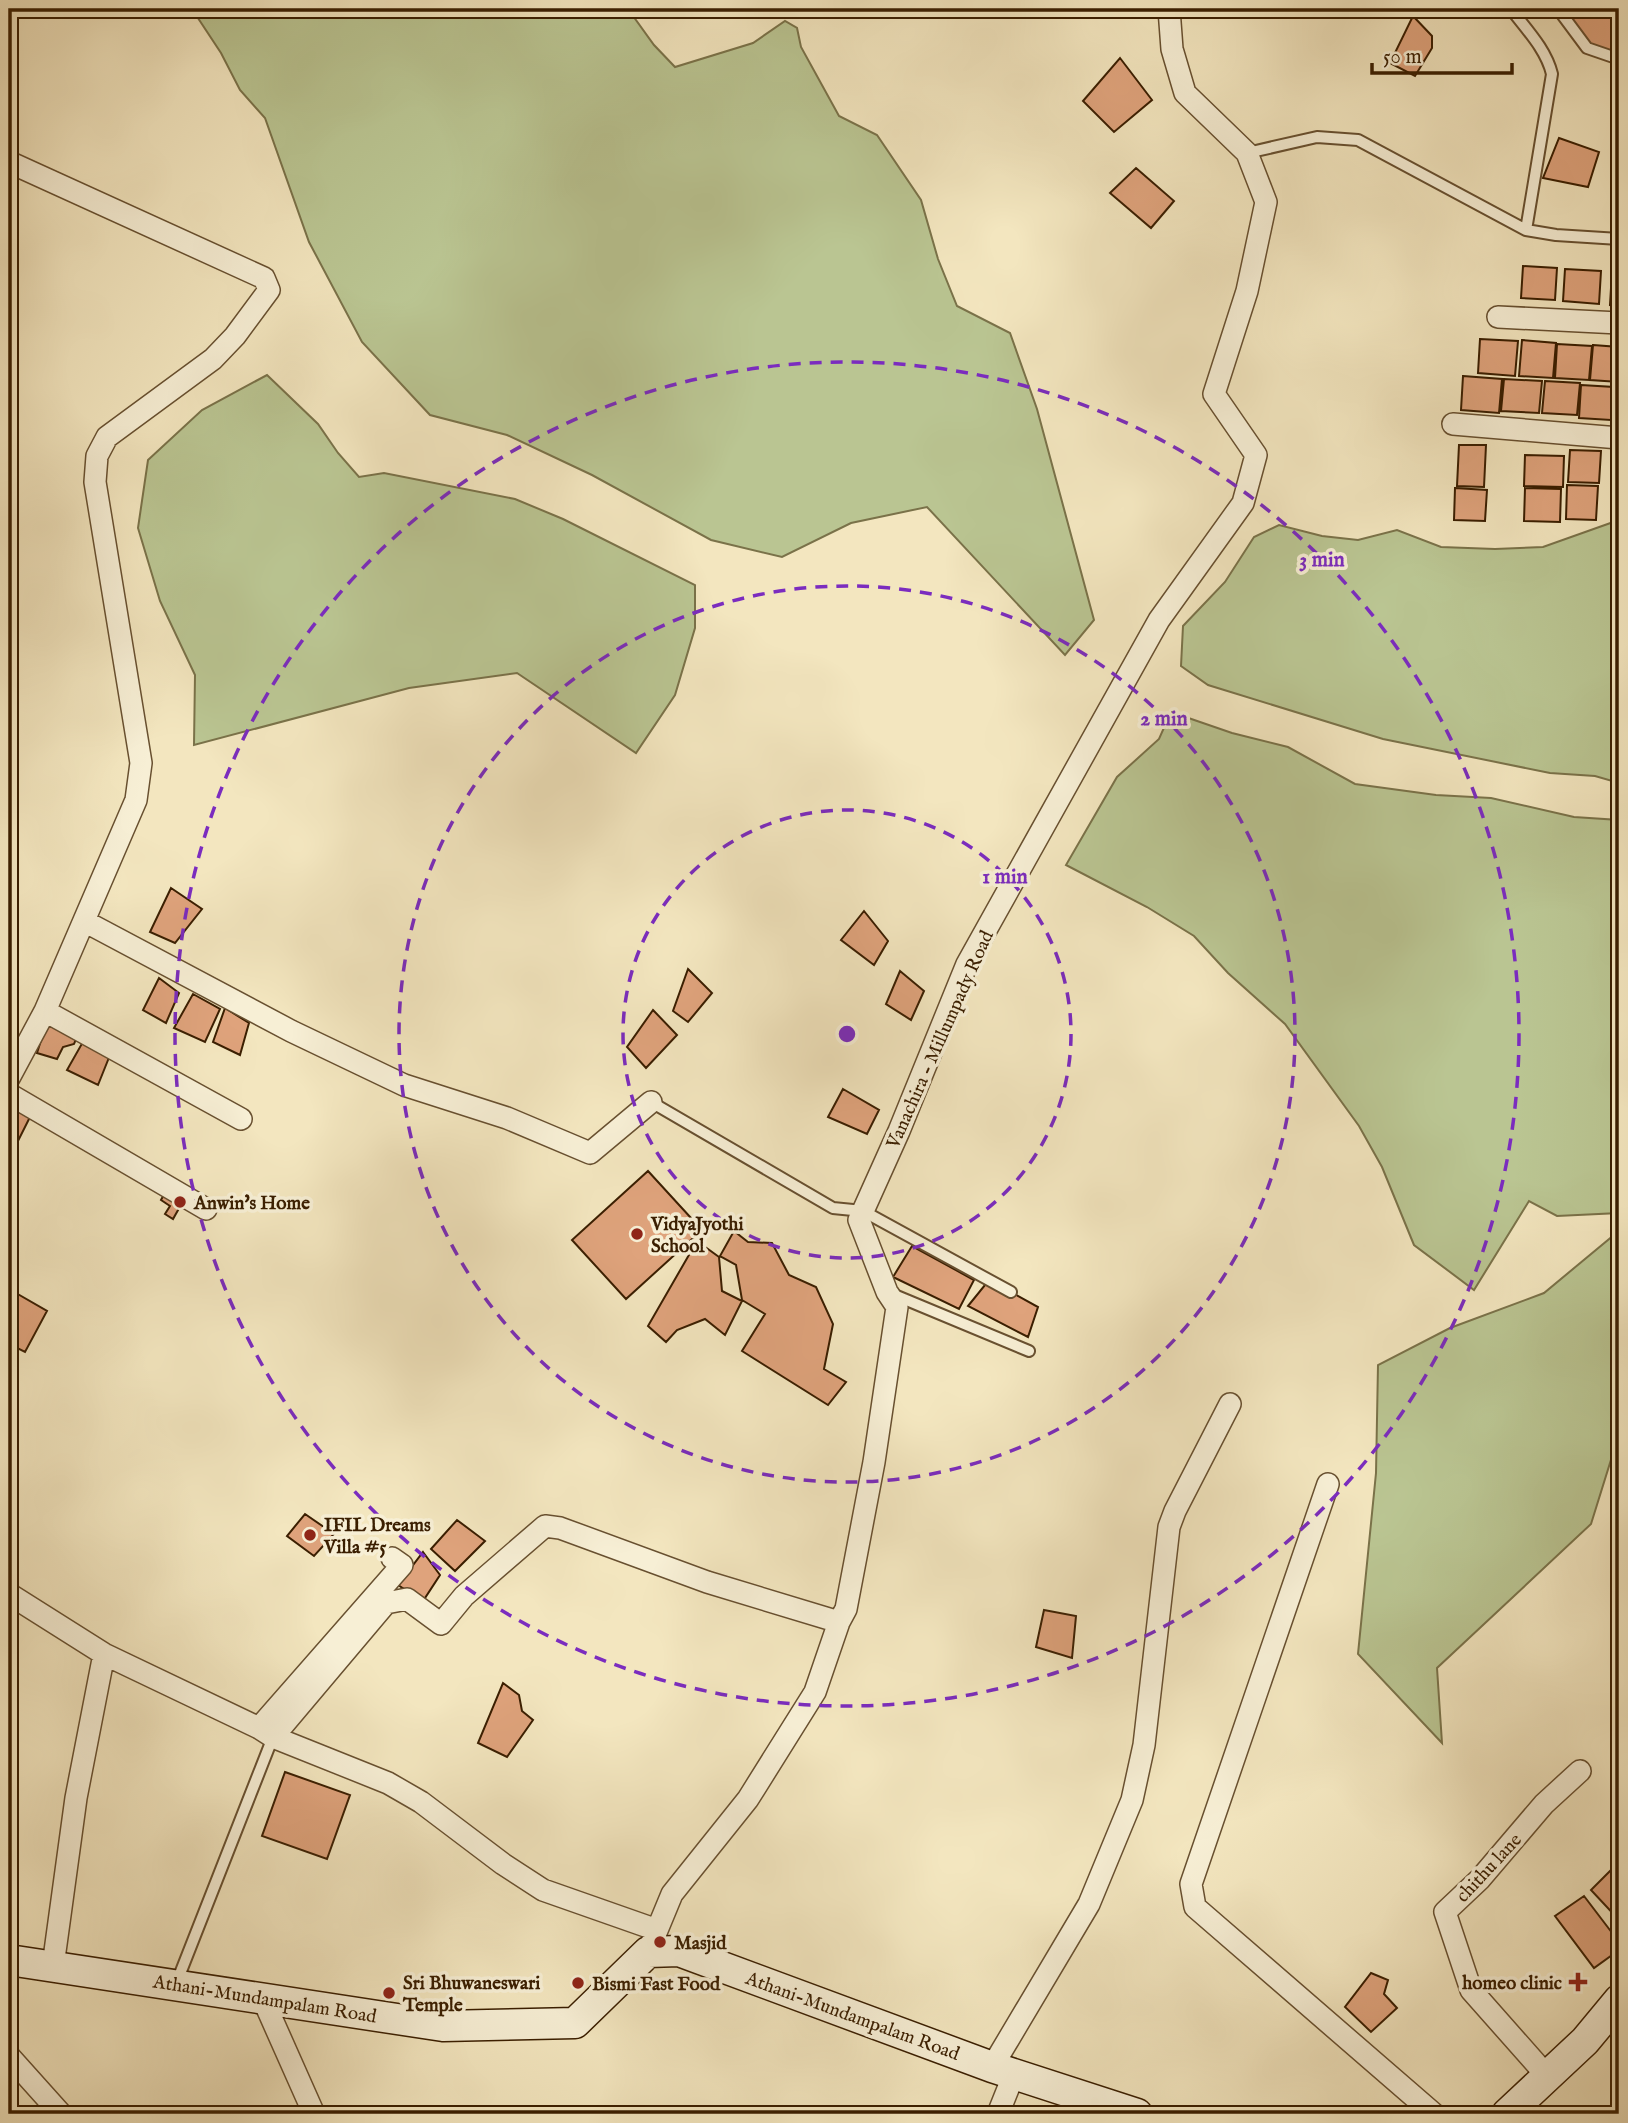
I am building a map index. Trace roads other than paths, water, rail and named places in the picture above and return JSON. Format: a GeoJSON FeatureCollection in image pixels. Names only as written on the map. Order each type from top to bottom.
{"type":"FeatureCollection","features":[{"type":"Feature","properties":{"kind":"street","name":"Vanachira - Millumpady Road"},"geometry":{"type":"LineString","coordinates":[[863,1211],[899,1131],[967,964],[1159,620],[1243,503],[1256,455],[1214,394],[1247,291],[1266,202],[1247,153],[1185,93],[1172,49],[1169,9]]}},
{"type":"Feature","properties":{"kind":"street"},"geometry":{"type":"LineString","coordinates":[[9,162],[264,278],[269,290],[235,336],[212,359],[107,437],[97,456],[95,482],[141,762],[136,800],[45,1011],[9,1078]]}},
{"type":"Feature","properties":{"kind":"street"},"geometry":{"type":"LineString","coordinates":[[1498,317],[1619,323]]}},
{"type":"Feature","properties":{"kind":"street"},"geometry":{"type":"LineString","coordinates":[[1453,424],[1619,439]]}},
{"type":"Feature","properties":{"kind":"street"},"geometry":{"type":"LineString","coordinates":[[84,921],[291,1031],[404,1085],[507,1118],[590,1153],[651,1102]]}},
{"type":"Feature","properties":{"kind":"street"},"geometry":{"type":"LineString","coordinates":[[45,1011],[241,1119]]}},
{"type":"Feature","properties":{"kind":"street"},"geometry":{"type":"LineString","coordinates":[[9,1094],[206,1209]]}},
{"type":"Feature","properties":{"kind":"street"},"geometry":{"type":"LineString","coordinates":[[9,1594],[104,1654],[266,1733],[388,1783],[421,1802],[503,1864],[543,1889],[653,1941],[672,1894],[748,1800],[815,1692],[846,1609],[871,1476],[897,1307],[887,1292],[859,1220],[863,1211]]}},
{"type":"Feature","properties":{"kind":"street"},"geometry":{"type":"LineString","coordinates":[[998,2114],[1003,2071],[1089,1904],[1132,1800],[1144,1745],[1170,1527],[1175,1511],[1230,1404]]}},
{"type":"Feature","properties":{"kind":"street"},"geometry":{"type":"LineString","coordinates":[[1328,1484],[1191,1884],[1195,1907],[1434,2114]]}},
{"type":"Feature","properties":{"kind":"street"},"geometry":{"type":"LineString","coordinates":[[382,1597],[407,1599],[441,1624],[464,1596],[545,1525],[560,1528],[707,1582],[839,1622]]}},
{"type":"Feature","properties":{"kind":"street"},"geometry":{"type":"LineString","coordinates":[[266,1733],[382,1597],[402,1565],[392,1558]]}},
{"type":"Feature","properties":{"kind":"street"},"geometry":{"type":"LineString","coordinates":[[53,1966],[76,1798],[104,1654]]}},
{"type":"Feature","properties":{"kind":"street","name":"chithu lane"},"geometry":{"type":"LineString","coordinates":[[1548,2076],[1471,1990],[1445,1912],[1480,1879],[1544,1804],[1580,1771]]}},
{"type":"Feature","properties":{"kind":"street","name":"Athani-Mundampalam Road"},"geometry":{"type":"LineString","coordinates":[[9,1960],[443,2026],[575,2023],[653,1941],[1003,2071],[1137,2114]]}},
{"type":"Feature","properties":{"kind":"street"},"geometry":{"type":"LineString","coordinates":[[262,1997],[314,2114]]}},
{"type":"Feature","properties":{"kind":"street"},"geometry":{"type":"LineString","coordinates":[[1507,2114],[1585,2041],[1619,2000]]}},
{"type":"Feature","properties":{"kind":"street"},"geometry":{"type":"LineString","coordinates":[[9,2056],[51,2111]]}},
{"type":"Feature","properties":{"kind":"lane"},"geometry":{"type":"LineString","coordinates":[[1511,9],[1544,52],[1552,74],[1526,230]]}},
{"type":"Feature","properties":{"kind":"lane"},"geometry":{"type":"LineString","coordinates":[[1558,9],[1587,48],[1619,60]]}},
{"type":"Feature","properties":{"kind":"lane"},"geometry":{"type":"LineString","coordinates":[[1247,153],[1317,137],[1358,140],[1526,230],[1619,239]]}},
{"type":"Feature","properties":{"kind":"lane"},"geometry":{"type":"LineString","coordinates":[[651,1102],[833,1208],[863,1211],[1011,1292]]}},
{"type":"Feature","properties":{"kind":"lane"},"geometry":{"type":"LineString","coordinates":[[887,1292],[1029,1351]]}},
{"type":"Feature","properties":{"kind":"lane"},"geometry":{"type":"LineString","coordinates":[[176,1984],[266,1733]]}},
{"type":"Feature","properties":{"kind":"place","name":"Anwin's Home"},"geometry":{"type":"Point","coordinates":[180,1202]}},
{"type":"Feature","properties":{"kind":"place","name":"VidyaJyothi School"},"geometry":{"type":"Point","coordinates":[637,1234]}},
{"type":"Feature","properties":{"kind":"place","name":"IFIL Dreams Villa #5"},"geometry":{"type":"Point","coordinates":[310,1535]}},
{"type":"Feature","properties":{"kind":"place","name":"Masjid"},"geometry":{"type":"Point","coordinates":[660,1942]}},
{"type":"Feature","properties":{"kind":"place","name":"homeo clinic"},"geometry":{"type":"Point","coordinates":[1578,1982]}},
{"type":"Feature","properties":{"kind":"place","name":"Bismi Fast Food"},"geometry":{"type":"Point","coordinates":[578,1983]}},
{"type":"Feature","properties":{"kind":"place","name":"Sri Bhuwaneswari Temple"},"geometry":{"type":"Point","coordinates":[389,1993]}}]}
